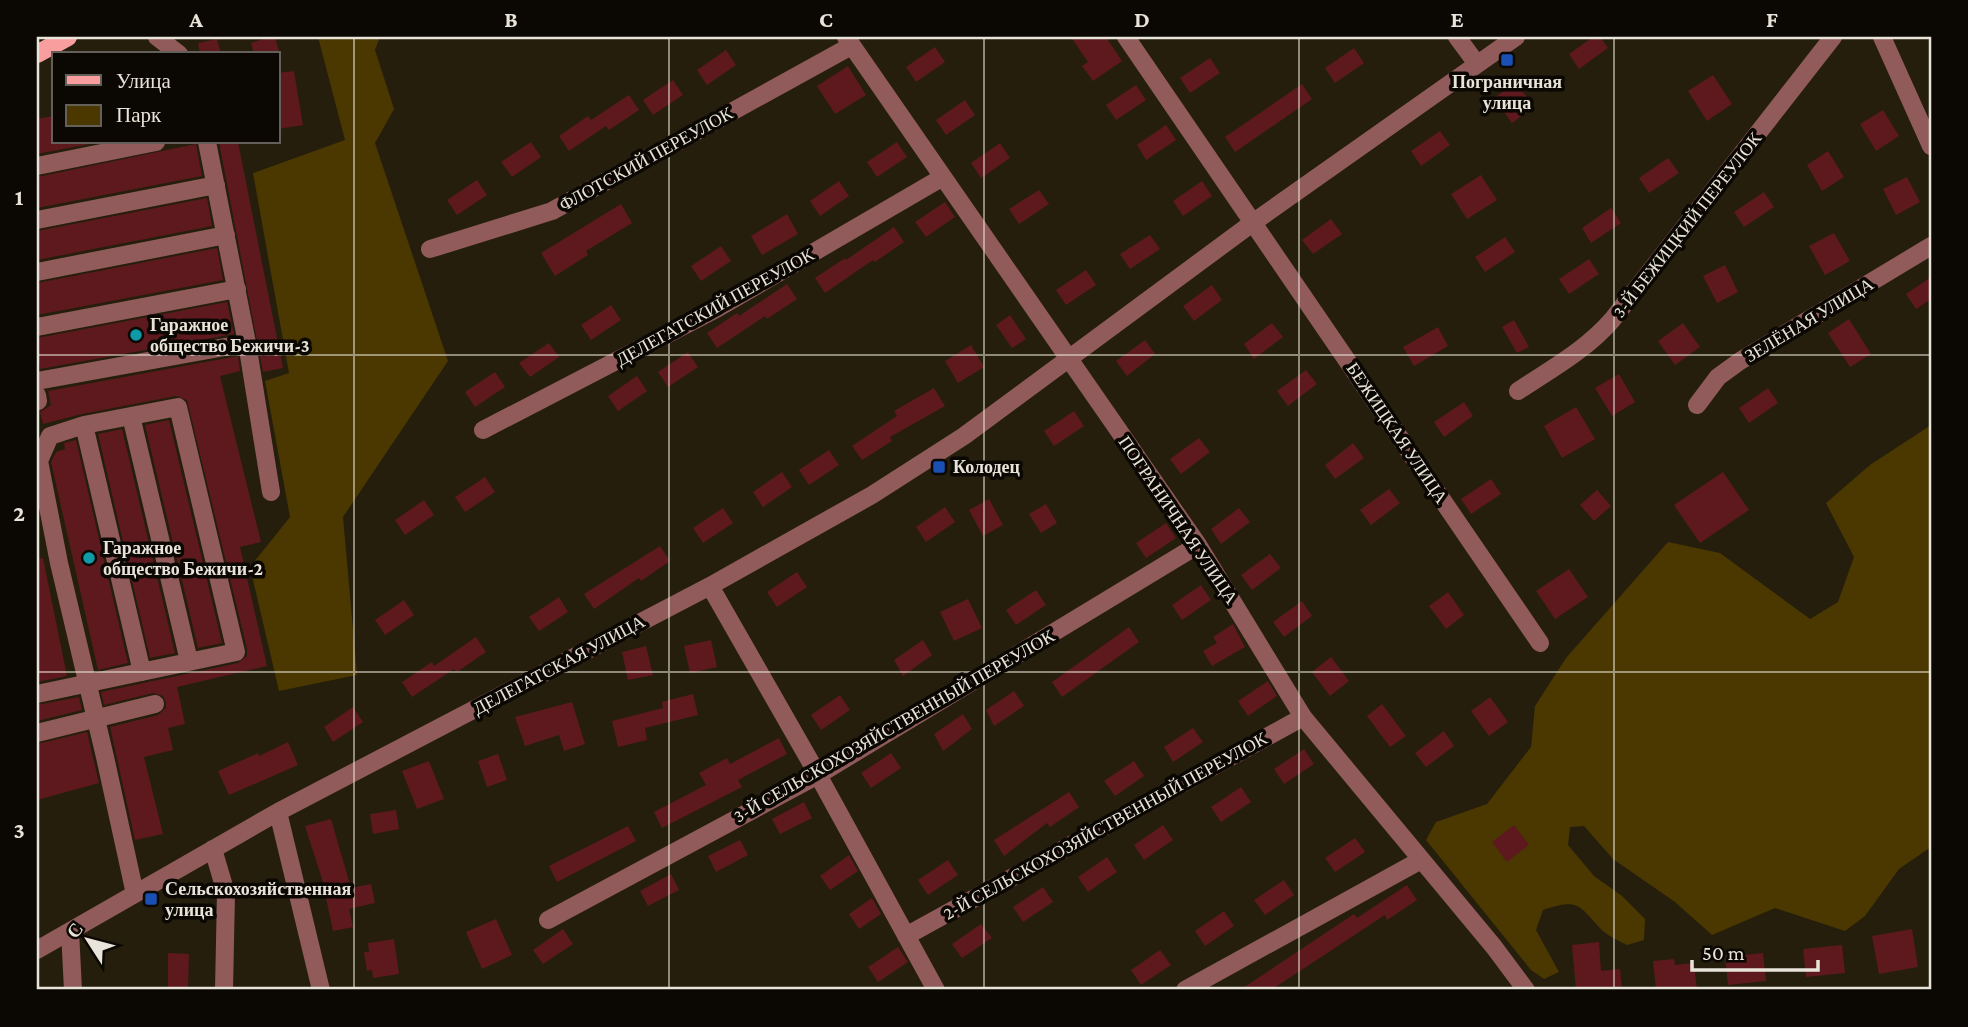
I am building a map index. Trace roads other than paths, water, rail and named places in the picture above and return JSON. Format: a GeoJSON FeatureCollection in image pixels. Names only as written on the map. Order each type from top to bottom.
{"type":"FeatureCollection","features":[{"type":"Feature","properties":{"kind":"main road"},"geometry":{"type":"LineString","coordinates":[[37,54],[68,37]]}},
{"type":"Feature","properties":{"kind":"street"},"geometry":{"type":"LineString","coordinates":[[157,37],[176,52]]}},
{"type":"Feature","properties":{"kind":"street","name":"БЕЖИЦКАЯ УЛИЦА"},"geometry":{"type":"LineString","coordinates":[[1126,37],[1539,643]]}},
{"type":"Feature","properties":{"kind":"street"},"geometry":{"type":"LineString","coordinates":[[1458,37],[1476,64]]}},
{"type":"Feature","properties":{"kind":"street"},"geometry":{"type":"LineString","coordinates":[[1069,360],[1251,224],[1516,37]]}},
{"type":"Feature","properties":{"kind":"street","name":"3-Й БЕЖИЦКИЙ ПЕРЕУЛОК"},"geometry":{"type":"LineString","coordinates":[[1518,391],[1577,353],[1598,336],[1833,37]]}},
{"type":"Feature","properties":{"kind":"street"},"geometry":{"type":"LineString","coordinates":[[1882,37],[1931,145]]}},
{"type":"Feature","properties":{"kind":"street","name":"ПОГРАНИЧНАЯ УЛИЦА"},"geometry":{"type":"LineString","coordinates":[[849,41],[1198,545],[1303,717],[1494,947],[1526,990]]}},
{"type":"Feature","properties":{"kind":"street","name":"ФЛОТСКИЙ ПЕРЕУЛОК"},"geometry":{"type":"LineString","coordinates":[[430,249],[552,211],[849,41]]}},
{"type":"Feature","properties":{"kind":"street"},"geometry":{"type":"LineString","coordinates":[[37,166],[146,144]]}},
{"type":"Feature","properties":{"kind":"street"},"geometry":{"type":"LineString","coordinates":[[207,144],[247,343],[271,492]]}},
{"type":"Feature","properties":{"kind":"street","name":"ДЕЛЕГАТСКИЙ ПЕРЕУЛОК"},"geometry":{"type":"LineString","coordinates":[[483,430],[718,308],[943,177]]}},
{"type":"Feature","properties":{"kind":"street"},"geometry":{"type":"LineString","coordinates":[[37,220],[216,185]]}},
{"type":"Feature","properties":{"kind":"street"},"geometry":{"type":"LineString","coordinates":[[37,272],[226,235]]}},
{"type":"Feature","properties":{"kind":"street","name":"ЗЕЛЁНАЯ УЛИЦА"},"geometry":{"type":"LineString","coordinates":[[1697,405],[1718,377],[1740,361],[1931,246]]}},
{"type":"Feature","properties":{"kind":"street"},"geometry":{"type":"LineString","coordinates":[[37,327],[237,289]]}},
{"type":"Feature","properties":{"kind":"street"},"geometry":{"type":"LineString","coordinates":[[37,381],[247,343]]}},
{"type":"Feature","properties":{"kind":"street","name":"ДЕЛЕГАТСКАЯ УЛИЦА"},"geometry":{"type":"LineString","coordinates":[[37,950],[278,812],[710,586],[872,495],[964,436],[1069,360]]}},
{"type":"Feature","properties":{"kind":"street"},"geometry":{"type":"LineString","coordinates":[[37,694],[88,685],[236,652],[178,407],[84,425],[50,436],[38,464],[59,563],[88,685],[96,718],[135,894]]}},
{"type":"Feature","properties":{"kind":"street"},"geometry":{"type":"LineString","coordinates":[[131,416],[189,661]]}},
{"type":"Feature","properties":{"kind":"street"},"geometry":{"type":"LineString","coordinates":[[84,425],[142,672]]}},
{"type":"Feature","properties":{"kind":"street","name":"3-Й СЕЛЬСКОХОЗЯЙСТВЕННЫЙ ПЕРЕУЛОК"},"geometry":{"type":"LineString","coordinates":[[548,920],[818,775],[1198,545]]}},
{"type":"Feature","properties":{"kind":"street"},"geometry":{"type":"LineString","coordinates":[[710,586],[936,990]]}},
{"type":"Feature","properties":{"kind":"street"},"geometry":{"type":"LineString","coordinates":[[37,733],[155,704]]}},
{"type":"Feature","properties":{"kind":"street","name":"2-Й СЕЛЬСКОХОЗЯЙСТВЕННЫЙ ПЕРЕУЛОК"},"geometry":{"type":"LineString","coordinates":[[906,936],[1303,717]]}},
{"type":"Feature","properties":{"kind":"street"},"geometry":{"type":"LineString","coordinates":[[278,812],[321,990]]}},
{"type":"Feature","properties":{"kind":"street"},"geometry":{"type":"LineString","coordinates":[[213,849],[226,893],[224,990]]}},
{"type":"Feature","properties":{"kind":"street"},"geometry":{"type":"LineString","coordinates":[[1185,990],[1421,860]]}},
{"type":"Feature","properties":{"kind":"street"},"geometry":{"type":"LineString","coordinates":[[70,932],[73,990]]}},
{"type":"Feature","properties":{"kind":"place","name":"Пограничная улица"},"geometry":{"type":"Point","coordinates":[1507,60]}},
{"type":"Feature","properties":{"kind":"place","name":"Гаражное общество Бежичи-3"},"geometry":{"type":"Point","coordinates":[136,335]}},
{"type":"Feature","properties":{"kind":"place","name":"Колодец"},"geometry":{"type":"Point","coordinates":[939,467]}},
{"type":"Feature","properties":{"kind":"place","name":"Гаражное общество Бежичи-2"},"geometry":{"type":"Point","coordinates":[89,558]}},
{"type":"Feature","properties":{"kind":"place","name":"Сельскохозяйственная улица"},"geometry":{"type":"Point","coordinates":[151,899]}}]}
